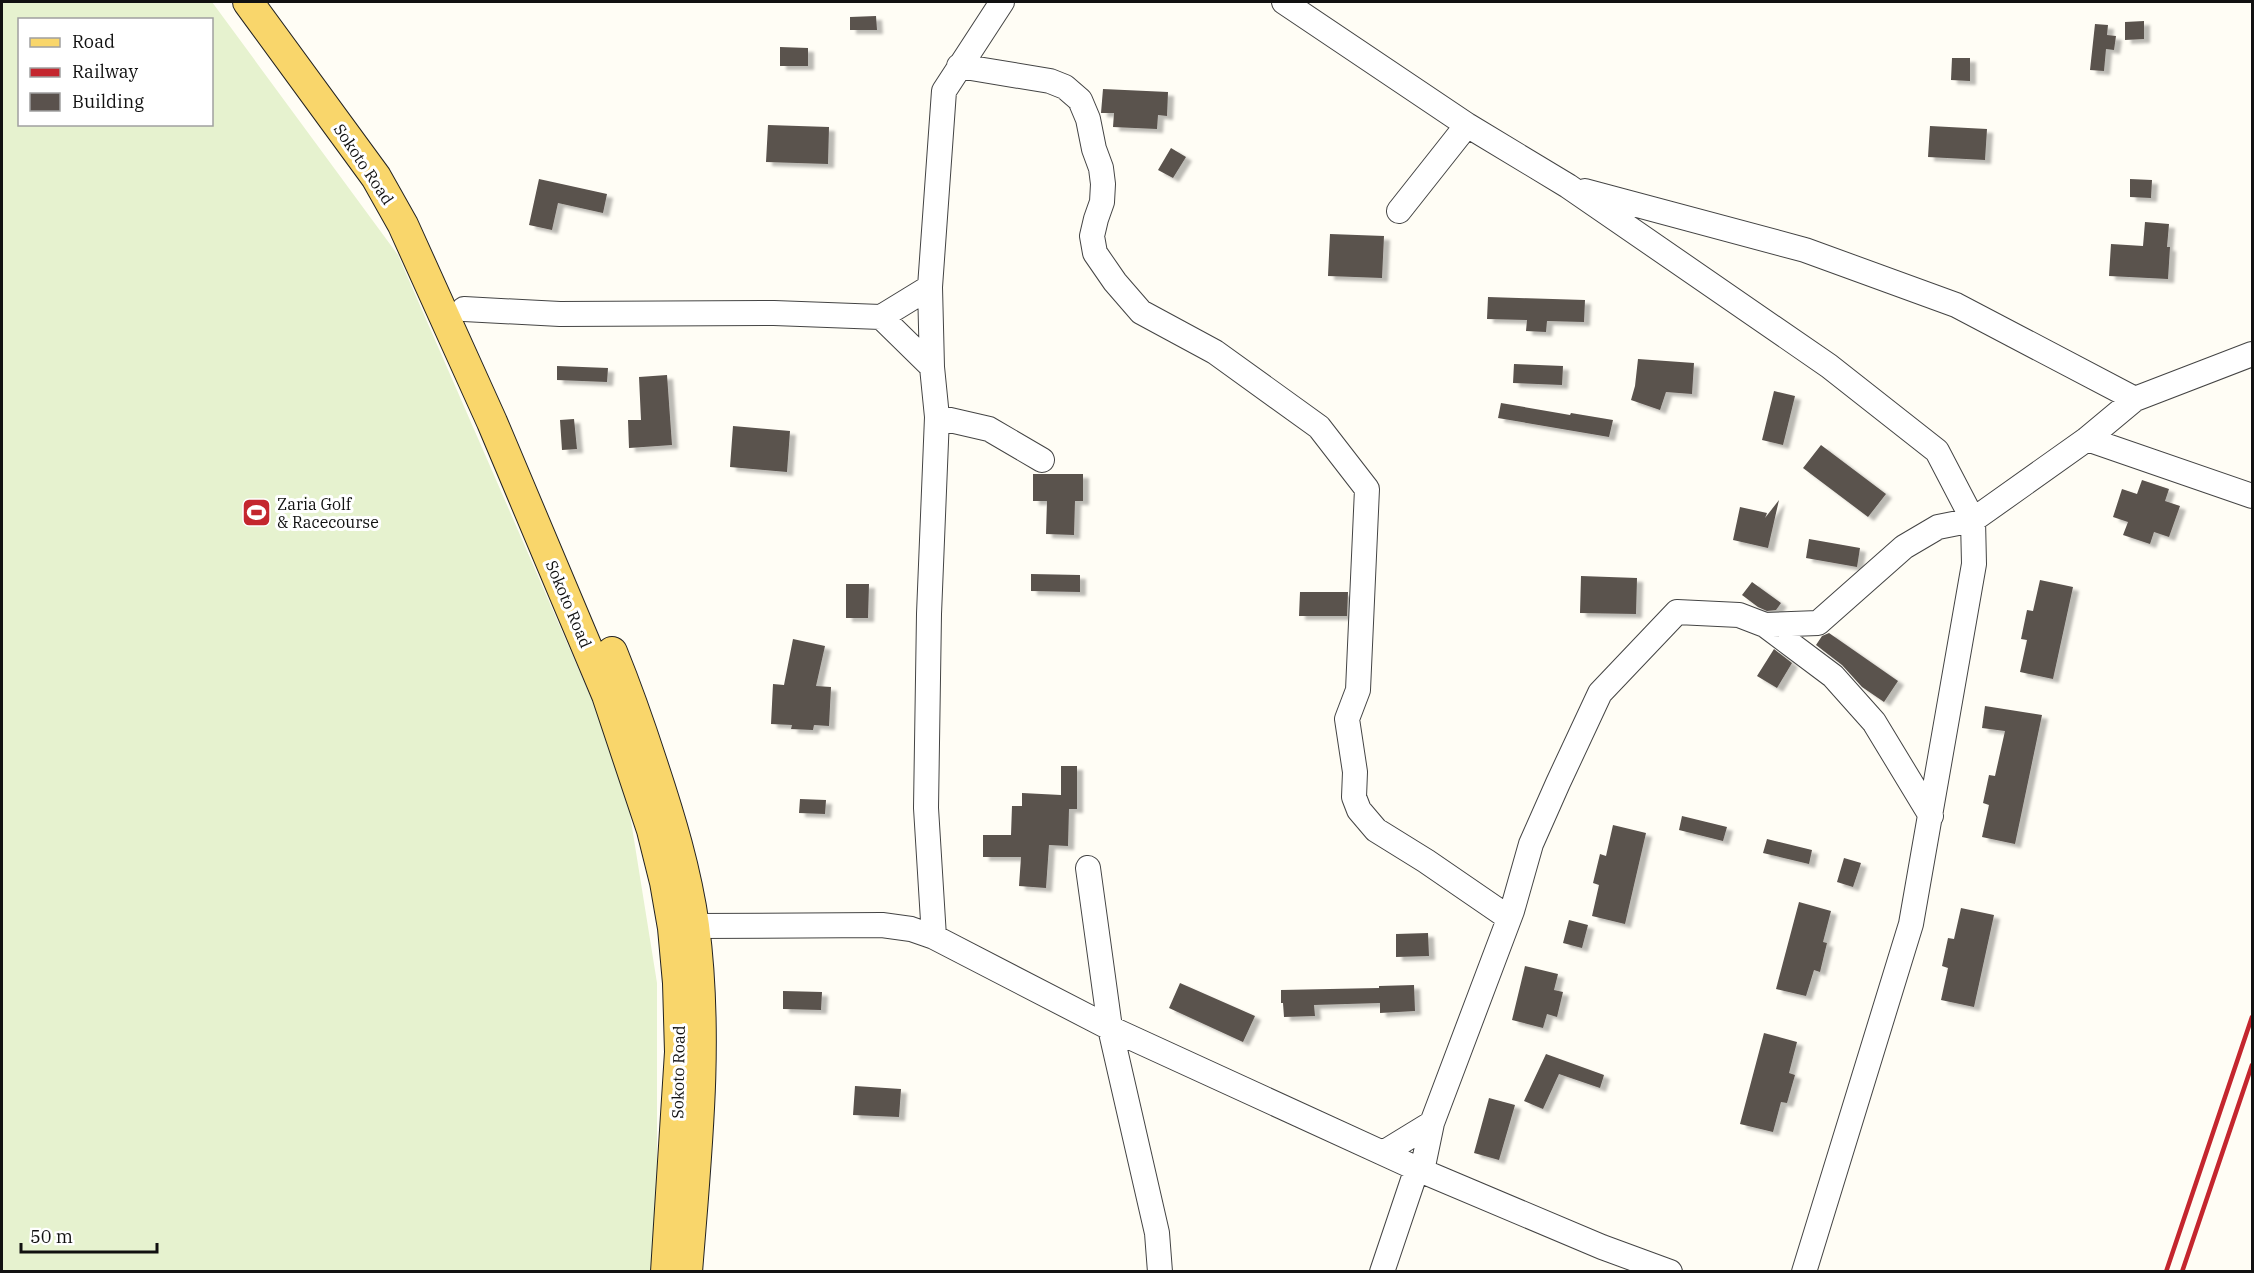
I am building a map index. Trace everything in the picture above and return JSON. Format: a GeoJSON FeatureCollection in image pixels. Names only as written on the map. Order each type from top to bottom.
{"type":"FeatureCollection","features":[{"type":"Feature","properties":{"kind":"main road","name":"Sokoto Road"},"geometry":{"type":"LineString","coordinates":[[248,2],[376,177],[403,225],[492,422],[608,695],[652,830],[665,882],[673,928],[678,983],[680,1052],[666,1272]]}},
{"type":"Feature","properties":{"kind":"main road","name":"Sokoto Road"},"geometry":{"type":"LineString","coordinates":[[273,2],[396,170],[423,219],[517,427],[628,691],[674,827],[694,926],[699,982],[701,1052],[687,1272]]}},
{"type":"Feature","properties":{"kind":"street"},"geometry":{"type":"LineString","coordinates":[[934,937],[926,808],[929,614],[937,417],[932,367],[930,287],[944,90],[1002,2]]}},
{"type":"Feature","properties":{"kind":"street"},"geometry":{"type":"LineString","coordinates":[[1284,2],[1467,125],[1568,186],[1829,366],[1937,451],[1973,520],[1974,564],[1911,924],[1804,1272]]}},
{"type":"Feature","properties":{"kind":"street"},"geometry":{"type":"LineString","coordinates":[[959,66],[1050,81],[1065,87],[1080,100],[1088,119],[1103,184],[1102,202],[1092,236],[1095,253],[1115,282],[1141,312],[1215,352],[1319,427],[1367,489],[1358,690],[1347,719],[1355,772],[1354,797],[1359,810],[1376,830],[1509,918]]}},
{"type":"Feature","properties":{"kind":"street"},"geometry":{"type":"LineString","coordinates":[[1399,211],[1467,125]]}},
{"type":"Feature","properties":{"kind":"street"},"geometry":{"type":"LineString","coordinates":[[1568,186],[1805,250],[1956,305],[2135,399]]}},
{"type":"Feature","properties":{"kind":"street"},"geometry":{"type":"LineString","coordinates":[[464,309],[560,314],[774,313],[881,317],[930,287]]}},
{"type":"Feature","properties":{"kind":"street"},"geometry":{"type":"LineString","coordinates":[[881,317],[932,367]]}},
{"type":"Feature","properties":{"kind":"street"},"geometry":{"type":"LineString","coordinates":[[1765,625],[1818,623],[1904,547],[1938,527],[1973,520],[2087,439],[2135,399],[2253,354]]}},
{"type":"Feature","properties":{"kind":"street"},"geometry":{"type":"LineString","coordinates":[[937,417],[989,429],[1042,460]]}},
{"type":"Feature","properties":{"kind":"street"},"geometry":{"type":"LineString","coordinates":[[2087,439],[2253,496]]}},
{"type":"Feature","properties":{"kind":"street"},"geometry":{"type":"LineString","coordinates":[[1382,1272],[1419,1170],[1432,1123],[1509,918],[1531,844],[1600,693],[1677,612],[1739,615],[1765,625],[1833,676],[1874,722],[1931,816]]}},
{"type":"Feature","properties":{"kind":"street"},"geometry":{"type":"LineString","coordinates":[[1088,868],[1110,1028],[1157,1233],[1160,1272]]}},
{"type":"Feature","properties":{"kind":"street"},"geometry":{"type":"LineString","coordinates":[[694,926],[882,925],[911,929],[934,937],[1110,1028],[1419,1170],[1602,1248],[1670,1272]]}},
{"type":"Feature","properties":{"kind":"street"},"geometry":{"type":"LineString","coordinates":[[1383,1153],[1432,1123]]}},
{"type":"Feature","properties":{"kind":"green space","name":"Zaria Golf & Racecourse"},"geometry":{"type":"Polygon","coordinates":[[[2,2],[212,2],[398,255],[623,771],[657,983],[657,1237],[653,1271],[2,1272],[2,2]]]}},
{"type":"Feature","properties":{"kind":"building"},"geometry":{"type":"Polygon","coordinates":[[[876,16],[877,30],[850,30],[850,17],[876,16]]]}},
{"type":"Feature","properties":{"kind":"building"},"geometry":{"type":"Polygon","coordinates":[[[2144,21],[2144,39],[2125,40],[2125,22],[2144,21]]]}},
{"type":"Feature","properties":{"kind":"building"},"geometry":{"type":"Polygon","coordinates":[[[2095,24],[2108,25],[2107,35],[2116,36],[2114,50],[2106,49],[2104,71],[2090,70],[2095,24]]]}},
{"type":"Feature","properties":{"kind":"building"},"geometry":{"type":"Polygon","coordinates":[[[780,47],[808,48],[808,66],[780,66],[780,47]]]}},
{"type":"Feature","properties":{"kind":"building"},"geometry":{"type":"Polygon","coordinates":[[[1952,58],[1970,58],[1970,81],[1951,80],[1952,58]]]}},
{"type":"Feature","properties":{"kind":"building"},"geometry":{"type":"Polygon","coordinates":[[[1103,89],[1168,92],[1167,116],[1158,115],[1157,129],[1113,127],[1114,113],[1101,113],[1103,89]]]}},
{"type":"Feature","properties":{"kind":"building"},"geometry":{"type":"Polygon","coordinates":[[[768,125],[829,127],[828,164],[766,162],[768,125]]]}},
{"type":"Feature","properties":{"kind":"building"},"geometry":{"type":"Polygon","coordinates":[[[1930,126],[1987,129],[1985,160],[1928,157],[1930,126]]]}},
{"type":"Feature","properties":{"kind":"building"},"geometry":{"type":"Polygon","coordinates":[[[1171,148],[1186,157],[1173,178],[1158,170],[1171,148]]]}},
{"type":"Feature","properties":{"kind":"building"},"geometry":{"type":"Polygon","coordinates":[[[539,179],[607,194],[603,213],[558,203],[552,230],[529,225],[539,179]]]}},
{"type":"Feature","properties":{"kind":"building"},"geometry":{"type":"Polygon","coordinates":[[[2130,179],[2152,180],[2151,198],[2130,197],[2130,179]]]}},
{"type":"Feature","properties":{"kind":"building"},"geometry":{"type":"Polygon","coordinates":[[[2145,222],[2169,224],[2168,279],[2109,276],[2111,244],[2143,246],[2145,222]]]}},
{"type":"Feature","properties":{"kind":"building"},"geometry":{"type":"Polygon","coordinates":[[[1330,234],[1384,236],[1382,278],[1328,276],[1330,234]]]}},
{"type":"Feature","properties":{"kind":"building"},"geometry":{"type":"Polygon","coordinates":[[[1488,297],[1585,300],[1584,322],[1547,321],[1546,332],[1526,331],[1527,320],[1487,319],[1488,297]]]}},
{"type":"Feature","properties":{"kind":"building"},"geometry":{"type":"Polygon","coordinates":[[[1638,359],[1694,363],[1692,394],[1666,392],[1660,410],[1631,400],[1638,359]]]}},
{"type":"Feature","properties":{"kind":"building"},"geometry":{"type":"Polygon","coordinates":[[[1514,364],[1563,366],[1562,385],[1513,383],[1514,364]]]}},
{"type":"Feature","properties":{"kind":"building"},"geometry":{"type":"Polygon","coordinates":[[[557,366],[608,368],[607,382],[557,380],[557,366]]]}},
{"type":"Feature","properties":{"kind":"building"},"geometry":{"type":"Polygon","coordinates":[[[667,375],[672,445],[629,448],[628,420],[641,420],[639,377],[667,375]]]}},
{"type":"Feature","properties":{"kind":"building"},"geometry":{"type":"Polygon","coordinates":[[[1774,391],[1795,396],[1783,445],[1762,440],[1774,391]]]}},
{"type":"Feature","properties":{"kind":"building"},"geometry":{"type":"Polygon","coordinates":[[[1501,403],[1613,420],[1609,437],[1498,418],[1501,403]]]}},
{"type":"Feature","properties":{"kind":"building"},"geometry":{"type":"Polygon","coordinates":[[[574,419],[577,449],[562,450],[560,420],[574,419]]]}},
{"type":"Feature","properties":{"kind":"building"},"geometry":{"type":"Polygon","coordinates":[[[733,426],[790,431],[787,472],[730,467],[733,426]]]}},
{"type":"Feature","properties":{"kind":"building"},"geometry":{"type":"Polygon","coordinates":[[[1821,445],[1886,494],[1868,517],[1803,468],[1821,445]]]}},
{"type":"Feature","properties":{"kind":"building"},"geometry":{"type":"Polygon","coordinates":[[[1033,474],[1083,474],[1083,501],[1075,501],[1074,535],[1046,534],[1047,501],[1033,501],[1033,474]]]}},
{"type":"Feature","properties":{"kind":"building"},"geometry":{"type":"Polygon","coordinates":[[[2142,480],[2169,489],[2165,501],[2180,506],[2169,537],[2154,532],[2150,544],[2123,535],[2128,522],[2113,517],[2122,489],[2137,494],[2142,480]]]}},
{"type":"Feature","properties":{"kind":"building"},"geometry":{"type":"Polygon","coordinates":[[[1779,500],[1768,548],[1733,540],[1740,507],[1767,513],[1765,518],[1779,500]]]}},
{"type":"Feature","properties":{"kind":"building"},"geometry":{"type":"Polygon","coordinates":[[[1809,539],[1860,548],[1857,567],[1806,558],[1809,539]]]}},
{"type":"Feature","properties":{"kind":"building"},"geometry":{"type":"Polygon","coordinates":[[[1031,574],[1080,575],[1080,592],[1031,591],[1031,574]]]}},
{"type":"Feature","properties":{"kind":"building"},"geometry":{"type":"Polygon","coordinates":[[[1581,576],[1637,578],[1636,614],[1580,613],[1581,576]]]}},
{"type":"Feature","properties":{"kind":"building"},"geometry":{"type":"Polygon","coordinates":[[[2040,580],[2073,587],[2053,679],[2020,672],[2027,640],[2021,639],[2027,610],[2033,611],[2040,580]]]}},
{"type":"Feature","properties":{"kind":"building"},"geometry":{"type":"Polygon","coordinates":[[[1752,582],[1781,603],[1776,610],[1767,611],[1742,595],[1752,582]]]}},
{"type":"Feature","properties":{"kind":"building"},"geometry":{"type":"Polygon","coordinates":[[[846,584],[869,584],[868,618],[846,618],[846,584]]]}},
{"type":"Feature","properties":{"kind":"building"},"geometry":{"type":"Polygon","coordinates":[[[1300,592],[1348,592],[1347,616],[1299,616],[1300,592]]]}},
{"type":"Feature","properties":{"kind":"building"},"geometry":{"type":"Polygon","coordinates":[[[1829,633],[1898,681],[1884,702],[1862,687],[1842,665],[1816,645],[1822,636],[1829,633]]]}},
{"type":"Feature","properties":{"kind":"building"},"geometry":{"type":"Polygon","coordinates":[[[793,639],[825,646],[816,686],[831,687],[829,726],[814,725],[813,730],[791,729],[792,725],[771,724],[773,684],[784,685],[793,639]]]}},
{"type":"Feature","properties":{"kind":"building"},"geometry":{"type":"Polygon","coordinates":[[[1774,649],[1792,663],[1777,688],[1757,676],[1774,649]]]}},
{"type":"Feature","properties":{"kind":"building"},"geometry":{"type":"Polygon","coordinates":[[[1985,706],[2042,715],[2015,844],[1982,837],[1989,805],[1983,803],[1989,775],[1995,776],[2005,731],[1982,728],[1985,706]]]}},
{"type":"Feature","properties":{"kind":"building"},"geometry":{"type":"Polygon","coordinates":[[[1061,766],[1077,766],[1077,809],[1069,809],[1068,846],[1049,845],[1046,888],[1019,886],[1021,857],[983,857],[983,835],[1011,835],[1012,806],[1022,806],[1022,793],[1061,795],[1061,766]]]}},
{"type":"Feature","properties":{"kind":"building"},"geometry":{"type":"Polygon","coordinates":[[[800,799],[826,800],[825,814],[799,813],[800,799]]]}},
{"type":"Feature","properties":{"kind":"building"},"geometry":{"type":"Polygon","coordinates":[[[1682,816],[1727,827],[1723,841],[1679,830],[1682,816]]]}},
{"type":"Feature","properties":{"kind":"building"},"geometry":{"type":"Polygon","coordinates":[[[1613,825],[1646,833],[1625,924],[1592,916],[1599,885],[1593,883],[1600,854],[1606,856],[1613,825]]]}},
{"type":"Feature","properties":{"kind":"building"},"geometry":{"type":"Polygon","coordinates":[[[1767,839],[1812,850],[1809,864],[1763,853],[1767,839]]]}},
{"type":"Feature","properties":{"kind":"building"},"geometry":{"type":"Polygon","coordinates":[[[1844,858],[1861,863],[1853,887],[1837,882],[1844,858]]]}},
{"type":"Feature","properties":{"kind":"building"},"geometry":{"type":"Polygon","coordinates":[[[1799,902],[1831,911],[1823,942],[1827,943],[1820,972],[1814,970],[1806,996],[1776,989],[1799,902]]]}},
{"type":"Feature","properties":{"kind":"building"},"geometry":{"type":"Polygon","coordinates":[[[1961,908],[1994,915],[1974,1007],[1941,1000],[1948,968],[1942,966],[1948,938],[1954,939],[1961,908]]]}},
{"type":"Feature","properties":{"kind":"building"},"geometry":{"type":"Polygon","coordinates":[[[1569,920],[1588,925],[1582,948],[1563,943],[1569,920]]]}},
{"type":"Feature","properties":{"kind":"building"},"geometry":{"type":"Polygon","coordinates":[[[1428,933],[1429,956],[1396,957],[1396,934],[1428,933]]]}},
{"type":"Feature","properties":{"kind":"building"},"geometry":{"type":"Polygon","coordinates":[[[1525,966],[1558,974],[1554,990],[1563,992],[1557,1017],[1547,1014],[1543,1028],[1512,1020],[1525,966]]]}},
{"type":"Feature","properties":{"kind":"building"},"geometry":{"type":"Polygon","coordinates":[[[1180,983],[1255,1016],[1243,1042],[1169,1008],[1180,983]]]}},
{"type":"Feature","properties":{"kind":"building"},"geometry":{"type":"Polygon","coordinates":[[[1414,985],[1415,1011],[1380,1013],[1380,1003],[1314,1005],[1315,1016],[1284,1017],[1283,1003],[1281,1003],[1281,990],[1414,985]]]}},
{"type":"Feature","properties":{"kind":"building"},"geometry":{"type":"Polygon","coordinates":[[[783,991],[822,992],[821,1010],[783,1009],[783,991]]]}},
{"type":"Feature","properties":{"kind":"building"},"geometry":{"type":"Polygon","coordinates":[[[1764,1033],[1797,1042],[1789,1073],[1795,1075],[1787,1103],[1781,1102],[1773,1132],[1740,1124],[1764,1033]]]}},
{"type":"Feature","properties":{"kind":"building"},"geometry":{"type":"Polygon","coordinates":[[[1546,1054],[1604,1075],[1600,1088],[1559,1074],[1543,1109],[1524,1101],[1546,1054]]]}},
{"type":"Feature","properties":{"kind":"building"},"geometry":{"type":"Polygon","coordinates":[[[855,1086],[901,1089],[899,1117],[853,1115],[855,1086]]]}},
{"type":"Feature","properties":{"kind":"building"},"geometry":{"type":"Polygon","coordinates":[[[1489,1098],[1515,1105],[1499,1160],[1474,1153],[1489,1098]]]}},
{"type":"Feature","properties":{"kind":"railway"},"geometry":{"type":"LineString","coordinates":[[2166,1272],[2252,1017]]}},
{"type":"Feature","properties":{"kind":"railway"},"geometry":{"type":"LineString","coordinates":[[2182,1272],[2252,1065]]}},
{"type":"Feature","properties":{"kind":"place","name":"Zaria Golf & Racecourse"},"geometry":{"type":"Point","coordinates":[256,513]}}]}
